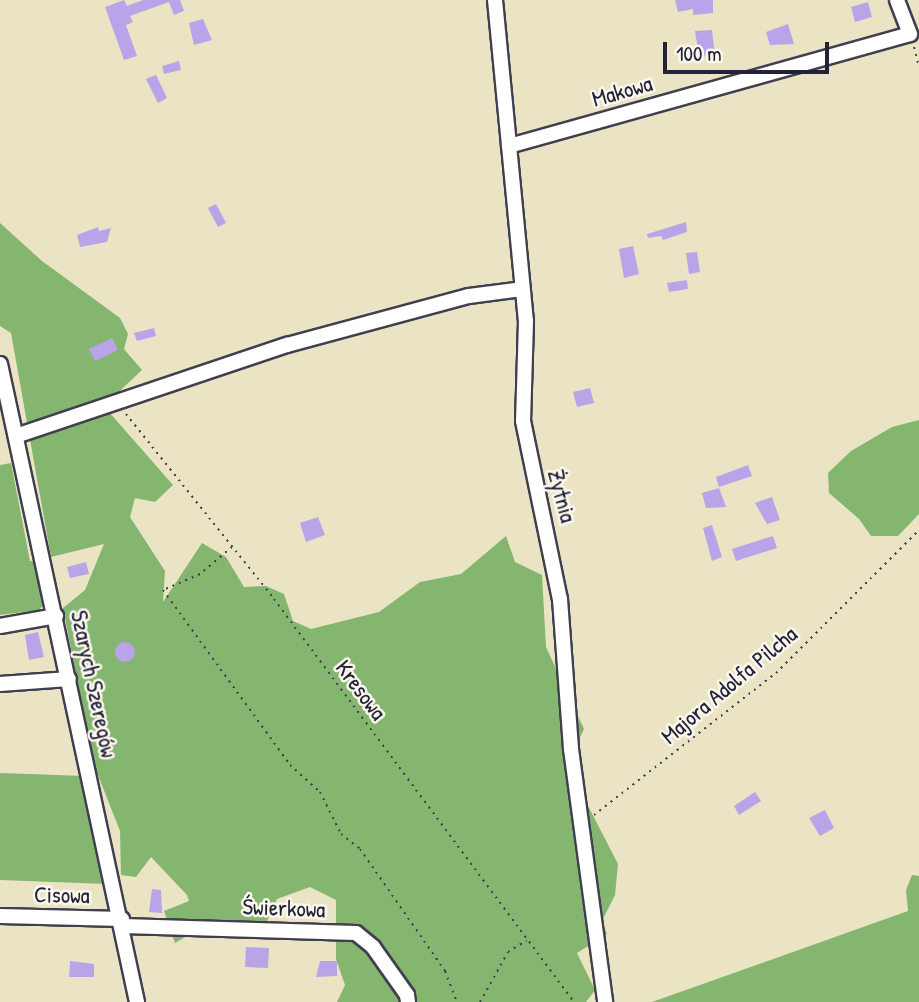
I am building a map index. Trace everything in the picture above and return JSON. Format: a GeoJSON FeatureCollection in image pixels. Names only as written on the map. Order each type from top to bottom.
{"type":"FeatureCollection","features":[{"type":"Feature","properties":{"kind":"street","name":"Żytnia"},"geometry":{"type":"LineString","coordinates":[[495,0],[522,289],[523,422],[560,599],[581,825],[605,1002]]}},
{"type":"Feature","properties":{"kind":"street"},"geometry":{"type":"LineString","coordinates":[[897,0],[910,34]]}},
{"type":"Feature","properties":{"kind":"street","name":"Makowa"},"geometry":{"type":"LineString","coordinates":[[509,146],[910,34]]}},
{"type":"Feature","properties":{"kind":"street"},"geometry":{"type":"LineString","coordinates":[[19,435],[118,402],[150,388],[353,326],[469,296],[522,289]]}},
{"type":"Feature","properties":{"kind":"street","name":"Szarych Szeregów"},"geometry":{"type":"LineString","coordinates":[[1,372],[19,435],[123,923],[137,1002]]}},
{"type":"Feature","properties":{"kind":"street"},"geometry":{"type":"LineString","coordinates":[[0,626],[56,616]]}},
{"type":"Feature","properties":{"kind":"street"},"geometry":{"type":"LineString","coordinates":[[0,684],[69,679]]}},
{"type":"Feature","properties":{"kind":"street","name":"Cisowa"},"geometry":{"type":"LineString","coordinates":[[0,916],[123,923]]}},
{"type":"Feature","properties":{"kind":"street","name":"Świerkowa"},"geometry":{"type":"LineString","coordinates":[[123,923],[356,933],[373,947],[407,995],[408,1002]]}},
{"type":"Feature","properties":{"kind":"path"},"geometry":{"type":"LineString","coordinates":[[910,34],[919,66]]}},
{"type":"Feature","properties":{"kind":"path","name":"Kresowa"},"geometry":{"type":"LineString","coordinates":[[118,402],[232,547],[573,1002]]}},
{"type":"Feature","properties":{"kind":"path","name":"Majora Adolfa Pilcha"},"geometry":{"type":"LineString","coordinates":[[581,825],[776,673],[919,530]]}},
{"type":"Feature","properties":{"kind":"path"},"geometry":{"type":"LineString","coordinates":[[232,547],[200,573],[163,590],[290,765],[320,792],[341,834],[360,849],[445,971],[457,1002]]}},
{"type":"Feature","properties":{"kind":"path"},"geometry":{"type":"LineString","coordinates":[[480,1002],[508,952],[527,939]]}},
{"type":"Feature","properties":{"kind":"green space"},"geometry":{"type":"Polygon","coordinates":[[[0,223],[42,261],[120,318],[128,334],[124,349],[142,370],[110,400],[109,412],[173,485],[155,502],[135,498],[130,517],[165,571],[163,602],[202,543],[226,557],[244,587],[266,586],[284,594],[293,621],[311,629],[379,612],[420,582],[461,574],[506,536],[515,562],[542,575],[546,647],[584,729],[567,765],[618,864],[615,895],[602,921],[607,934],[577,953],[595,990],[586,1002],[337,1002],[345,985],[336,959],[336,900],[310,887],[277,899],[265,926],[206,925],[175,943],[164,911],[189,901],[187,895],[151,857],[136,877],[121,875],[120,831],[94,765],[63,608],[85,590],[104,544],[51,557],[11,333],[0,326],[0,223]]]}},
{"type":"Feature","properties":{"kind":"green space"},"geometry":{"type":"Polygon","coordinates":[[[919,420],[919,514],[898,536],[871,536],[859,519],[829,493],[828,473],[851,451],[892,427],[919,420]]]}},
{"type":"Feature","properties":{"kind":"green space"},"geometry":{"type":"Polygon","coordinates":[[[11,463],[30,561],[37,561],[46,602],[39,610],[0,615],[0,465],[11,463]]]}},
{"type":"Feature","properties":{"kind":"green space"},"geometry":{"type":"Polygon","coordinates":[[[0,773],[85,776],[107,884],[0,880],[0,773]]]}},
{"type":"Feature","properties":{"kind":"green space"},"geometry":{"type":"Polygon","coordinates":[[[912,875],[919,876],[919,1002],[652,1002],[908,911],[906,890],[912,875]]]}},
{"type":"Feature","properties":{"kind":"building"},"geometry":{"type":"Polygon","coordinates":[[[124,0],[127,6],[143,0],[180,0],[184,11],[174,15],[169,2],[130,16],[133,22],[126,25],[137,56],[124,60],[105,7],[124,0]]]}},
{"type":"Feature","properties":{"kind":"building"},"geometry":{"type":"Polygon","coordinates":[[[675,0],[713,0],[713,13],[693,15],[693,9],[678,12],[675,0]]]}},
{"type":"Feature","properties":{"kind":"building"},"geometry":{"type":"Polygon","coordinates":[[[868,2],[872,17],[855,22],[851,7],[868,2]]]}},
{"type":"Feature","properties":{"kind":"building"},"geometry":{"type":"Polygon","coordinates":[[[203,19],[212,40],[194,45],[189,23],[203,19]]]}},
{"type":"Feature","properties":{"kind":"building"},"geometry":{"type":"Polygon","coordinates":[[[788,24],[794,44],[770,45],[766,32],[788,24]]]}},
{"type":"Feature","properties":{"kind":"building"},"geometry":{"type":"Polygon","coordinates":[[[712,30],[715,55],[699,56],[695,31],[712,30]]]}},
{"type":"Feature","properties":{"kind":"building"},"geometry":{"type":"Polygon","coordinates":[[[179,61],[181,70],[164,74],[162,66],[179,61]]]}},
{"type":"Feature","properties":{"kind":"building"},"geometry":{"type":"Polygon","coordinates":[[[156,75],[167,98],[158,103],[146,79],[156,75]]]}},
{"type":"Feature","properties":{"kind":"building"},"geometry":{"type":"Polygon","coordinates":[[[216,204],[226,223],[218,227],[208,208],[216,204]]]}},
{"type":"Feature","properties":{"kind":"building"},"geometry":{"type":"Polygon","coordinates":[[[686,222],[687,232],[663,240],[661,236],[648,238],[647,234],[686,222]]]}},
{"type":"Feature","properties":{"kind":"building"},"geometry":{"type":"Polygon","coordinates":[[[98,227],[99,231],[111,228],[107,242],[80,247],[77,235],[98,227]]]}},
{"type":"Feature","properties":{"kind":"building"},"geometry":{"type":"Polygon","coordinates":[[[633,246],[639,274],[624,278],[619,249],[633,246]]]}},
{"type":"Feature","properties":{"kind":"building"},"geometry":{"type":"Polygon","coordinates":[[[697,252],[700,272],[689,274],[686,253],[697,252]]]}},
{"type":"Feature","properties":{"kind":"building"},"geometry":{"type":"Polygon","coordinates":[[[687,280],[688,289],[669,292],[667,283],[687,280]]]}},
{"type":"Feature","properties":{"kind":"building"},"geometry":{"type":"Polygon","coordinates":[[[154,328],[156,336],[137,341],[134,333],[154,328]]]}},
{"type":"Feature","properties":{"kind":"building"},"geometry":{"type":"Polygon","coordinates":[[[112,338],[118,350],[95,361],[89,349],[112,338]]]}},
{"type":"Feature","properties":{"kind":"building"},"geometry":{"type":"Polygon","coordinates":[[[590,388],[594,403],[577,407],[573,392],[590,388]]]}},
{"type":"Feature","properties":{"kind":"building"},"geometry":{"type":"Polygon","coordinates":[[[748,465],[752,476],[719,487],[716,477],[748,465]]]}},
{"type":"Feature","properties":{"kind":"building"},"geometry":{"type":"Polygon","coordinates":[[[719,488],[726,507],[706,508],[702,493],[719,488]]]}},
{"type":"Feature","properties":{"kind":"building"},"geometry":{"type":"Polygon","coordinates":[[[772,497],[780,520],[767,524],[755,503],[772,497]]]}},
{"type":"Feature","properties":{"kind":"building"},"geometry":{"type":"Polygon","coordinates":[[[318,517],[325,535],[306,542],[300,523],[318,517]]]}},
{"type":"Feature","properties":{"kind":"building"},"geometry":{"type":"Polygon","coordinates":[[[712,525],[722,557],[712,561],[703,528],[712,525]]]}},
{"type":"Feature","properties":{"kind":"building"},"geometry":{"type":"Polygon","coordinates":[[[773,536],[777,548],[736,561],[732,549],[773,536]]]}},
{"type":"Feature","properties":{"kind":"building"},"geometry":{"type":"Polygon","coordinates":[[[86,562],[89,574],[70,578],[67,567],[86,562]]]}},
{"type":"Feature","properties":{"kind":"building"},"geometry":{"type":"Polygon","coordinates":[[[38,632],[44,657],[29,660],[25,635],[38,632]]]}},
{"type":"Feature","properties":{"kind":"building"},"geometry":{"type":"Polygon","coordinates":[[[125,642],[132,645],[135,652],[132,659],[125,662],[118,659],[115,652],[118,645],[125,642]]]}},
{"type":"Feature","properties":{"kind":"building"},"geometry":{"type":"Polygon","coordinates":[[[755,792],[761,801],[739,815],[734,806],[755,792]]]}},
{"type":"Feature","properties":{"kind":"building"},"geometry":{"type":"Polygon","coordinates":[[[825,810],[834,828],[820,836],[809,818],[825,810]]]}},
{"type":"Feature","properties":{"kind":"building"},"geometry":{"type":"Polygon","coordinates":[[[152,889],[161,890],[162,913],[149,912],[152,889]]]}},
{"type":"Feature","properties":{"kind":"building"},"geometry":{"type":"Polygon","coordinates":[[[246,947],[269,948],[268,968],[245,967],[246,947]]]}},
{"type":"Feature","properties":{"kind":"building"},"geometry":{"type":"Polygon","coordinates":[[[70,961],[94,964],[94,977],[69,977],[70,961]]]}},
{"type":"Feature","properties":{"kind":"building"},"geometry":{"type":"Polygon","coordinates":[[[320,961],[337,961],[337,976],[316,977],[320,961]]]}}]}
